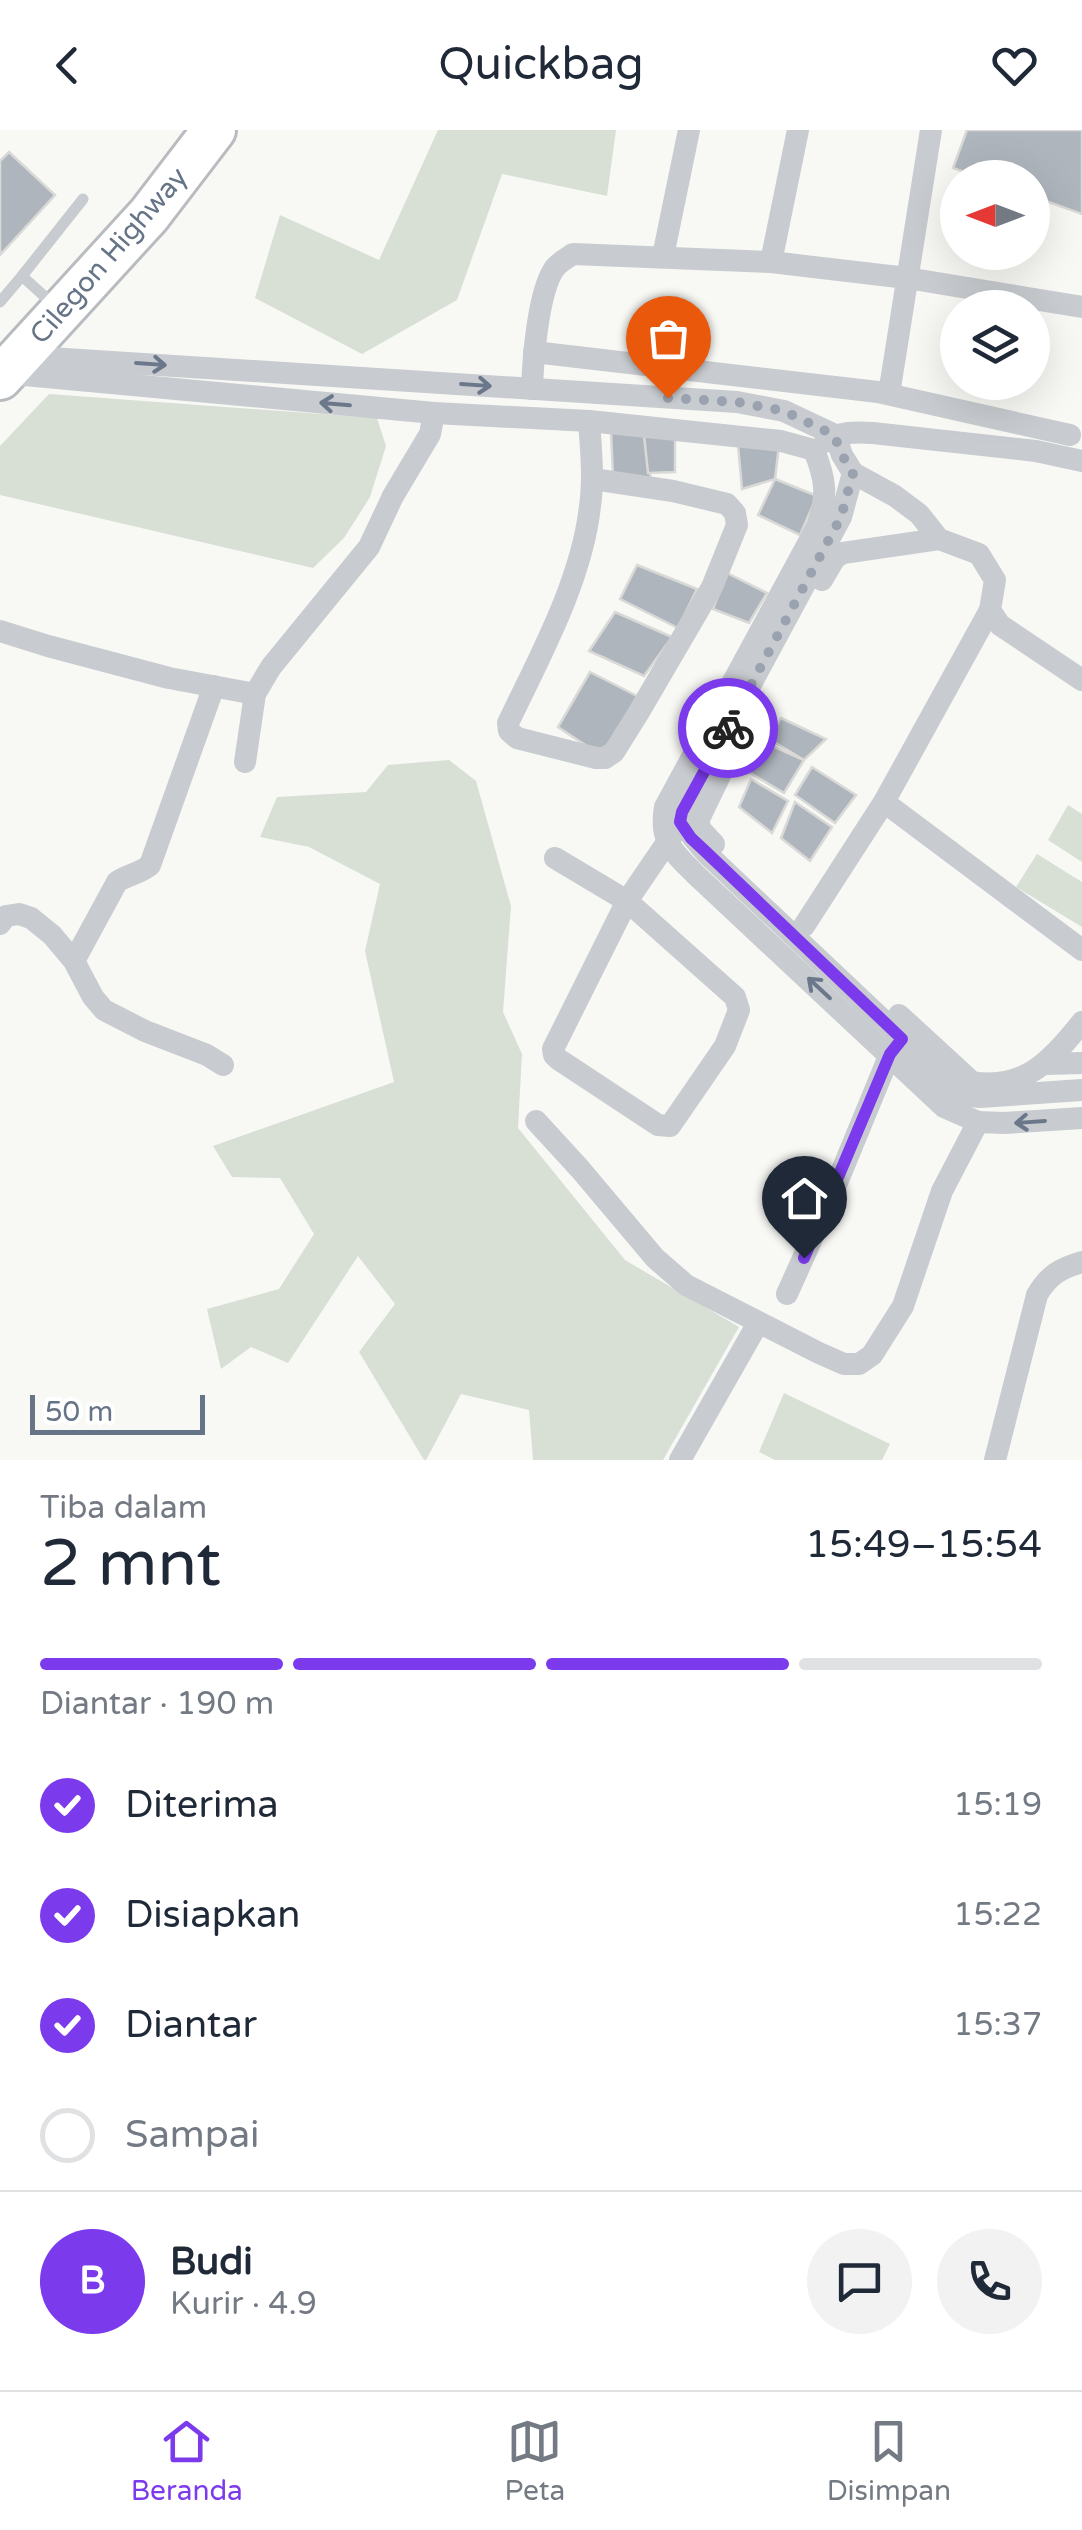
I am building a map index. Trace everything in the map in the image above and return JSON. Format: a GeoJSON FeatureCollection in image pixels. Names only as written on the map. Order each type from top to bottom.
{"type":"FeatureCollection","features":[{"type":"Feature","properties":{"kind":"highway","name":"Cilegon Highway"},"geometry":{"type":"LineString","coordinates":[[8,369],[149,215],[214,130]]}},
{"type":"Feature","properties":{"kind":"street"},"geometry":{"type":"LineString","coordinates":[[663,256],[689,130]]}},
{"type":"Feature","properties":{"kind":"street"},"geometry":{"type":"LineString","coordinates":[[771,262],[798,130]]}},
{"type":"Feature","properties":{"kind":"street"},"geometry":{"type":"LineString","coordinates":[[888,394],[930,130]]}},
{"type":"Feature","properties":{"kind":"street"},"geometry":{"type":"LineString","coordinates":[[532,389],[534,352],[546,290],[555,268],[573,254],[771,262],[907,278],[1082,307]]}},
{"type":"Feature","properties":{"kind":"street"},"geometry":{"type":"LineString","coordinates":[[534,352],[888,394],[1070,434]]}},
{"type":"Feature","properties":{"kind":"street"},"geometry":{"type":"LineString","coordinates":[[8,369],[91,360],[737,402],[784,411],[834,435],[853,473],[919,514],[939,539]]}},
{"type":"Feature","properties":{"kind":"street"},"geometry":{"type":"LineString","coordinates":[[76,380],[91,360]]}},
{"type":"Feature","properties":{"kind":"street"},"geometry":{"type":"LineString","coordinates":[[8,369],[76,380],[434,413],[589,421],[781,441],[814,450]]}},
{"type":"Feature","properties":{"kind":"street"},"geometry":{"type":"LineString","coordinates":[[245,762],[255,694],[271,667],[369,547],[393,496],[430,434],[434,413]]}},
{"type":"Feature","properties":{"kind":"street"},"geometry":{"type":"LineString","coordinates":[[589,421],[593,479],[578,562],[546,643],[508,722],[509,731],[516,738],[605,758],[614,752],[640,712],[712,588],[737,525],[735,513],[727,504],[593,479]]}},
{"type":"Feature","properties":{"kind":"street"},"geometry":{"type":"LineString","coordinates":[[814,450],[834,435],[874,432],[1036,450],[1082,461]]}},
{"type":"Feature","properties":{"kind":"street"},"geometry":{"type":"LineString","coordinates":[[814,450],[826,492],[818,527],[666,806],[662,826],[691,838],[896,1046],[951,1090],[962,1095],[1005,1097],[1073,1090],[1075,1119],[978,1122],[944,1107],[924,1090],[896,1046]]}},
{"type":"Feature","properties":{"kind":"street"},"geometry":{"type":"LineString","coordinates":[[555,858],[626,901],[736,997],[738,1010],[725,1046],[674,1123],[666,1127],[554,1055],[553,1049],[626,901],[674,832],[841,517],[853,473]]}},
{"type":"Feature","properties":{"kind":"street"},"geometry":{"type":"LineString","coordinates":[[804,926],[884,802],[990,610],[996,580],[979,554],[939,539],[857,549],[835,558],[699,815],[699,826],[704,834],[972,1082],[1011,1082],[1046,1064],[1082,1022]]}},
{"type":"Feature","properties":{"kind":"street"},"geometry":{"type":"LineString","coordinates":[[990,610],[1000,625],[1082,680]]}},
{"type":"Feature","properties":{"kind":"street"},"geometry":{"type":"LineString","coordinates":[[0,630],[168,678],[255,694]]}},
{"type":"Feature","properties":{"kind":"street"},"geometry":{"type":"LineString","coordinates":[[74,962],[117,882],[150,865],[214,686]]}},
{"type":"Feature","properties":{"kind":"street"},"geometry":{"type":"LineString","coordinates":[[884,802],[1082,950]]}},
{"type":"Feature","properties":{"kind":"street"},"geometry":{"type":"LineString","coordinates":[[0,924],[6,916],[19,914],[30,918],[74,962],[104,1010],[224,1065]]}},
{"type":"Feature","properties":{"kind":"street"},"geometry":{"type":"LineString","coordinates":[[788,1294],[896,1046]]}},
{"type":"Feature","properties":{"kind":"street"},"geometry":{"type":"LineString","coordinates":[[1046,1064],[1082,1063]]}},
{"type":"Feature","properties":{"kind":"street"},"geometry":{"type":"LineString","coordinates":[[536,1121],[654,1258],[686,1285],[844,1364],[859,1364],[872,1355],[903,1306],[942,1191],[978,1122]]}},
{"type":"Feature","properties":{"kind":"street"},"geometry":{"type":"LineString","coordinates":[[995,1460],[1037,1296],[1048,1278],[1066,1266],[1082,1262]]}},
{"type":"Feature","properties":{"kind":"street"},"geometry":{"type":"LineString","coordinates":[[680,1460],[758,1323]]}},
{"type":"Feature","properties":{"kind":"lane"},"geometry":{"type":"LineString","coordinates":[[0,302],[83,200]]}},
{"type":"Feature","properties":{"kind":"lane"},"geometry":{"type":"LineString","coordinates":[[22,276],[60,311]]}},
{"type":"Feature","properties":{"kind":"shaded area"},"geometry":{"type":"Polygon","coordinates":[[[438,130],[616,130],[607,196],[502,174],[457,300],[362,354],[255,298],[280,215],[379,260],[438,130]]]}},
{"type":"Feature","properties":{"kind":"shaded area"},"geometry":{"type":"Polygon","coordinates":[[[49,394],[377,418],[386,446],[370,497],[344,538],[313,568],[0,495],[0,446],[49,394]]]}},
{"type":"Feature","properties":{"kind":"shaded area"},"geometry":{"type":"Polygon","coordinates":[[[449,760],[476,781],[511,906],[503,1012],[522,1054],[518,1128],[625,1260],[739,1327],[663,1460],[533,1460],[529,1410],[461,1394],[424,1460],[359,1352],[395,1304],[358,1256],[288,1363],[251,1347],[221,1369],[207,1309],[279,1289],[314,1234],[280,1178],[232,1177],[213,1146],[394,1082],[365,951],[380,884],[309,847],[260,837],[277,797],[366,792],[388,765],[449,760]]]}},
{"type":"Feature","properties":{"kind":"shaded area"},"geometry":{"type":"Polygon","coordinates":[[[1068,805],[1082,814],[1082,862],[1048,840],[1068,805]]]}},
{"type":"Feature","properties":{"kind":"shaded area"},"geometry":{"type":"Polygon","coordinates":[[[1037,854],[1082,882],[1082,927],[1016,887],[1037,854]]]}},
{"type":"Feature","properties":{"kind":"shaded area"},"geometry":{"type":"Polygon","coordinates":[[[784,1393],[890,1444],[882,1460],[775,1460],[759,1452],[784,1393]]]}},
{"type":"Feature","properties":{"kind":"building"},"geometry":{"type":"Polygon","coordinates":[[[967,130],[1082,130],[1082,214],[1050,202],[1050,160],[956,160],[967,130]]]}},
{"type":"Feature","properties":{"kind":"building"},"geometry":{"type":"Polygon","coordinates":[[[9,152],[55,195],[0,255],[0,161],[9,152]]]}},
{"type":"Feature","properties":{"kind":"building"},"geometry":{"type":"Polygon","coordinates":[[[611,432],[644,435],[651,479],[613,475],[611,432]]]}},
{"type":"Feature","properties":{"kind":"building"},"geometry":{"type":"Polygon","coordinates":[[[644,435],[675,437],[675,472],[648,473],[644,435]]]}},
{"type":"Feature","properties":{"kind":"building"},"geometry":{"type":"Polygon","coordinates":[[[738,445],[779,446],[775,479],[742,489],[738,445]]]}},
{"type":"Feature","properties":{"kind":"building"},"geometry":{"type":"Polygon","coordinates":[[[775,479],[817,496],[800,535],[758,515],[775,479]]]}},
{"type":"Feature","properties":{"kind":"building"},"geometry":{"type":"Polygon","coordinates":[[[637,565],[697,589],[678,628],[620,599],[637,565]]]}},
{"type":"Feature","properties":{"kind":"building"},"geometry":{"type":"Polygon","coordinates":[[[727,573],[767,593],[749,623],[713,609],[727,573]]]}},
{"type":"Feature","properties":{"kind":"building"},"geometry":{"type":"Polygon","coordinates":[[[615,612],[672,637],[644,676],[589,651],[615,612]]]}},
{"type":"Feature","properties":{"kind":"building"},"geometry":{"type":"Polygon","coordinates":[[[590,672],[637,696],[605,758],[558,727],[590,672]]]}},
{"type":"Feature","properties":{"kind":"building"},"geometry":{"type":"Polygon","coordinates":[[[781,718],[826,739],[804,760],[769,739],[781,718]]]}},
{"type":"Feature","properties":{"kind":"building"},"geometry":{"type":"Polygon","coordinates":[[[763,742],[804,760],[784,793],[745,770],[763,742]]]}},
{"type":"Feature","properties":{"kind":"building"},"geometry":{"type":"Polygon","coordinates":[[[812,767],[856,795],[835,823],[795,795],[812,767]]]}},
{"type":"Feature","properties":{"kind":"building"},"geometry":{"type":"Polygon","coordinates":[[[751,779],[788,801],[772,833],[739,807],[751,779]]]}},
{"type":"Feature","properties":{"kind":"building"},"geometry":{"type":"Polygon","coordinates":[[[795,802],[832,827],[810,861],[781,838],[795,802]]]}},
{"type":"Feature","properties":{"kind":"way so far"},"geometry":{"type":"LineString","coordinates":[[668,398],[737,402],[784,411],[834,435],[853,473],[841,517],[728,728]]}},
{"type":"Feature","properties":{"kind":"route"},"geometry":{"type":"LineString","coordinates":[[728,728],[680,822],[691,838],[902,1039],[890,1054],[804,1258]]}}]}
